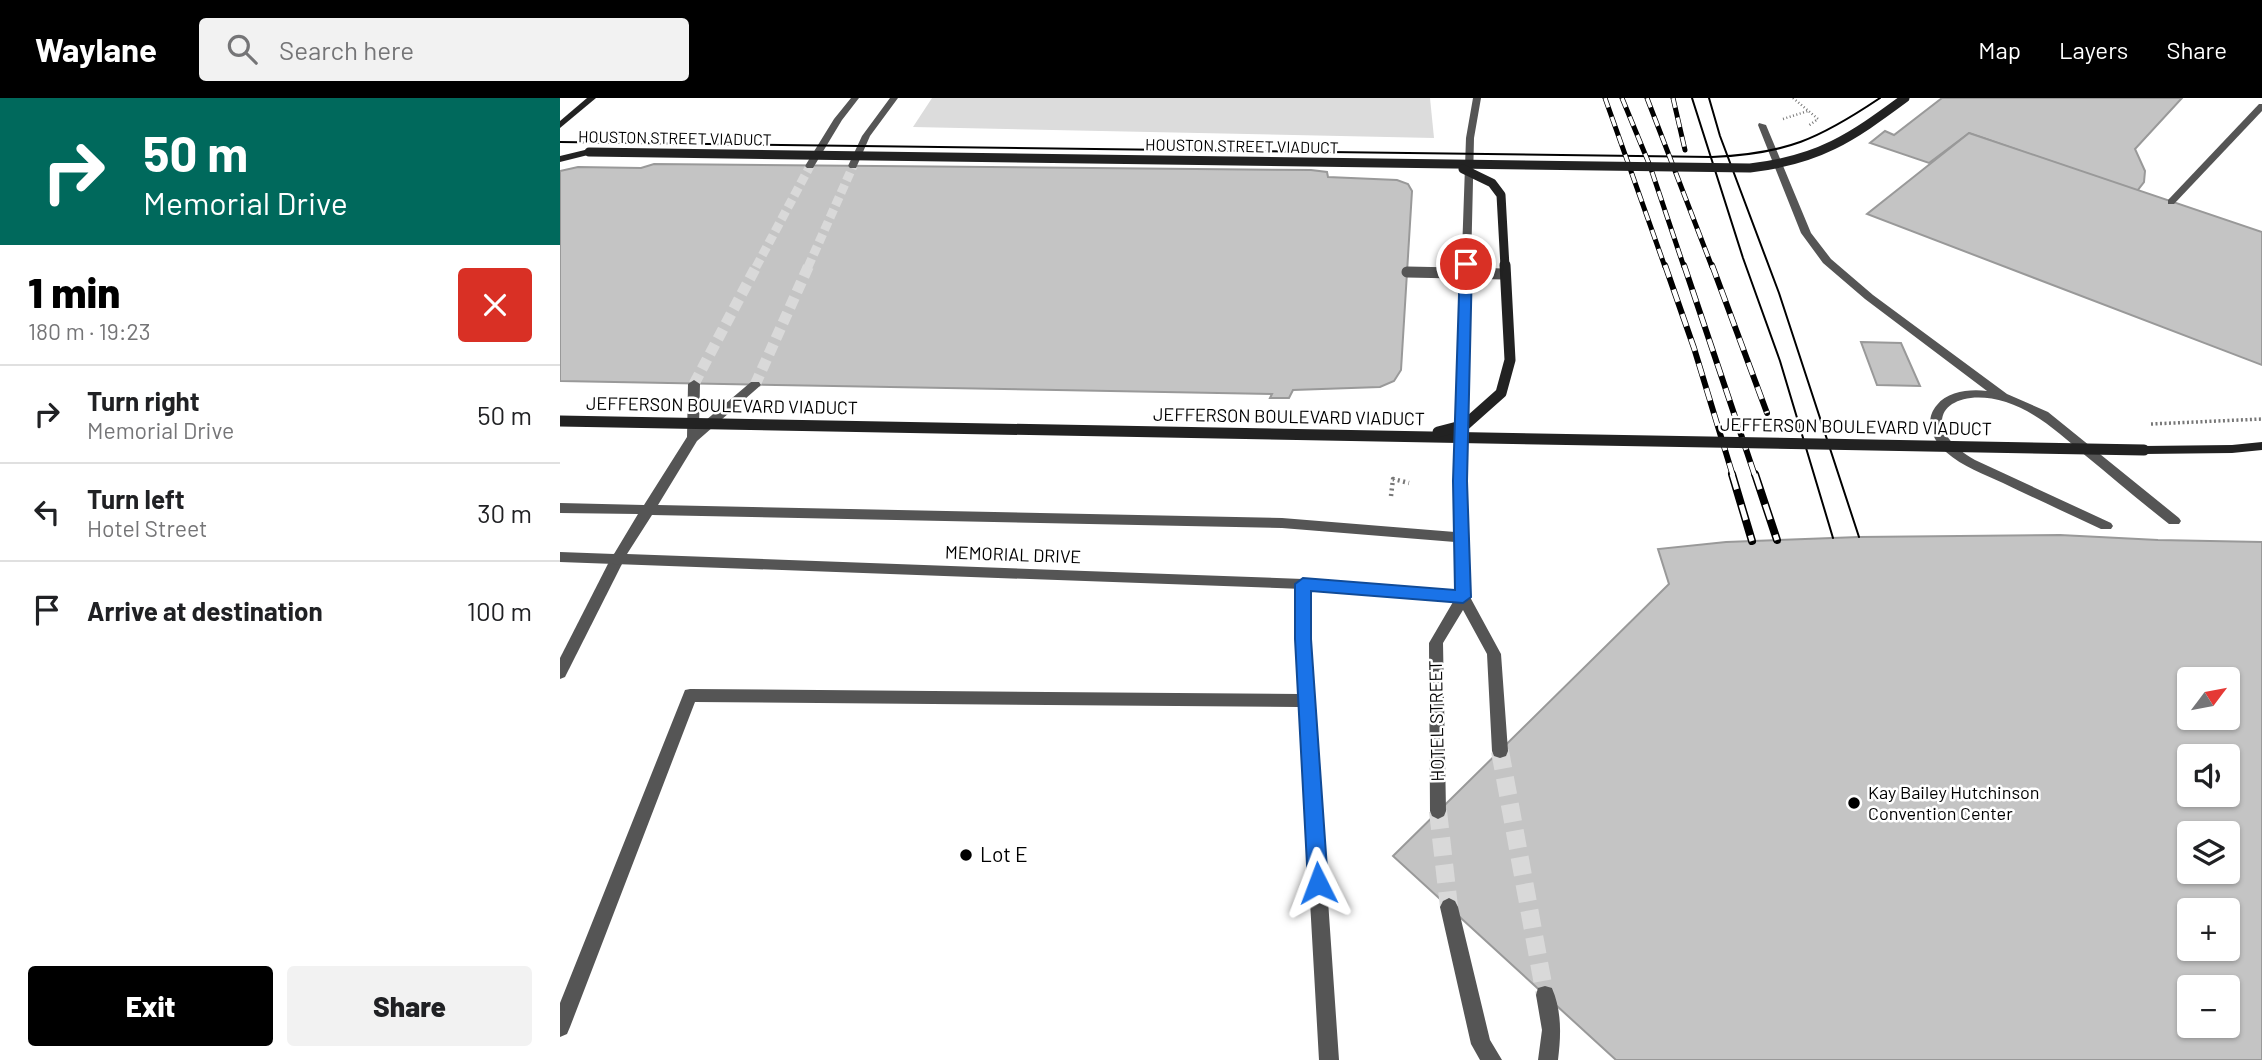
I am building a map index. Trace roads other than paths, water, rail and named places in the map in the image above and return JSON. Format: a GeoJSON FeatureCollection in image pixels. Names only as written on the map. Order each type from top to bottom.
{"type":"FeatureCollection","features":[{"type":"Feature","properties":{"kind":"main road"},"geometry":{"type":"LineString","coordinates":[[560,125],[592,98]]}},
{"type":"Feature","properties":{"kind":"main road","name":"HOUSTON STREET VIADUCT"},"geometry":{"type":"LineString","coordinates":[[560,152],[1774,166],[1805,161],[1831,149],[1905,98]]}},
{"type":"Feature","properties":{"kind":"main road"},"geometry":{"type":"LineString","coordinates":[[560,159],[589,152]]}},
{"type":"Feature","properties":{"kind":"main road"},"geometry":{"type":"LineString","coordinates":[[1420,437],[1465,425],[1501,394],[1510,360],[1501,195],[1492,183],[1478,174],[1449,164]]}},
{"type":"Feature","properties":{"kind":"main road","name":"JEFFERSON BOULEVARD VIADUCT"},"geometry":{"type":"LineString","coordinates":[[560,421],[2144,450],[2262,446]]}},
{"type":"Feature","properties":{"kind":"street"},"geometry":{"type":"LineString","coordinates":[[810,166],[838,119],[855,98]]}},
{"type":"Feature","properties":{"kind":"street"},"geometry":{"type":"LineString","coordinates":[[853,166],[866,136],[894,98]]}},
{"type":"Feature","properties":{"kind":"street"},"geometry":{"type":"LineString","coordinates":[[1477,98],[1470,138],[1460,481],[1463,597],[1494,654],[1500,751]]}},
{"type":"Feature","properties":{"kind":"street"},"geometry":{"type":"LineString","coordinates":[[2171,202],[2262,106]]}},
{"type":"Feature","properties":{"kind":"street"},"geometry":{"type":"LineString","coordinates":[[1762,125],[1806,233],[1827,261],[1869,297],[2003,397],[2044,415],[2174,521]]}},
{"type":"Feature","properties":{"kind":"street"},"geometry":{"type":"LineString","coordinates":[[1407,272],[1505,274]]}},
{"type":"Feature","properties":{"kind":"street"},"geometry":{"type":"LineString","coordinates":[[694,384],[694,439]]}},
{"type":"Feature","properties":{"kind":"street"},"geometry":{"type":"LineString","coordinates":[[560,673],[618,558],[694,439],[755,385]]}},
{"type":"Feature","properties":{"kind":"street"},"geometry":{"type":"LineString","coordinates":[[2003,397],[1962,395],[1947,401],[1937,410],[1935,423],[1940,437],[1952,451],[1971,463],[2106,526]]}},
{"type":"Feature","properties":{"kind":"street"},"geometry":{"type":"LineString","coordinates":[[560,508],[1282,523],[1462,538]]}},
{"type":"Feature","properties":{"kind":"street","name":"MEMORIAL DRIVE"},"geometry":{"type":"LineString","coordinates":[[560,557],[1303,584],[1463,597]]}},
{"type":"Feature","properties":{"kind":"street"},"geometry":{"type":"LineString","coordinates":[[1303,584],[1307,701],[1329,1060]]}},
{"type":"Feature","properties":{"kind":"street","name":"HOTEL STREET"},"geometry":{"type":"LineString","coordinates":[[1438,811],[1436,643],[1463,597]]}},
{"type":"Feature","properties":{"kind":"street"},"geometry":{"type":"LineString","coordinates":[[560,1027],[691,695],[1307,701]]}},
{"type":"Feature","properties":{"kind":"street"},"geometry":{"type":"LineString","coordinates":[[1449,907],[1481,1044],[1492,1060]]}},
{"type":"Feature","properties":{"kind":"street"},"geometry":{"type":"LineString","coordinates":[[1545,995],[1552,1030],[1548,1060]]}},
{"type":"Feature","properties":{"kind":"tunnel"},"geometry":{"type":"LineString","coordinates":[[756,267],[810,166]]}},
{"type":"Feature","properties":{"kind":"tunnel"},"geometry":{"type":"LineString","coordinates":[[808,267],[853,166]]}},
{"type":"Feature","properties":{"kind":"tunnel"},"geometry":{"type":"LineString","coordinates":[[694,384],[757,265]]}},
{"type":"Feature","properties":{"kind":"tunnel"},"geometry":{"type":"LineString","coordinates":[[755,385],[809,265]]}},
{"type":"Feature","properties":{"kind":"tunnel"},"geometry":{"type":"LineString","coordinates":[[1500,751],[1545,995]]}},
{"type":"Feature","properties":{"kind":"tunnel"},"geometry":{"type":"LineString","coordinates":[[1438,811],[1449,907]]}},
{"type":"Feature","properties":{"kind":"tram line"},"geometry":{"type":"LineString","coordinates":[[1692,98],[1711,157]]}},
{"type":"Feature","properties":{"kind":"tram line"},"geometry":{"type":"LineString","coordinates":[[1709,98],[1727,156]]}},
{"type":"Feature","properties":{"kind":"tram line"},"geometry":{"type":"LineString","coordinates":[[1727,156],[1761,152],[1801,142],[1838,124],[1880,98]]}},
{"type":"Feature","properties":{"kind":"tram line"},"geometry":{"type":"LineString","coordinates":[[560,142],[1711,157]]}},
{"type":"Feature","properties":{"kind":"tram line"},"geometry":{"type":"LineString","coordinates":[[1711,157],[1727,156]]}},
{"type":"Feature","properties":{"kind":"tram line"},"geometry":{"type":"LineString","coordinates":[[1727,156],[1779,293],[1859,537]]}},
{"type":"Feature","properties":{"kind":"tram line"},"geometry":{"type":"LineString","coordinates":[[1711,157],[1780,361],[1833,538]]}},
{"type":"Feature","properties":{"kind":"railway"},"geometry":{"type":"LineString","coordinates":[[1605,98],[1665,267]]}},
{"type":"Feature","properties":{"kind":"railway"},"geometry":{"type":"LineString","coordinates":[[1622,98],[1650,166],[1684,267]]}},
{"type":"Feature","properties":{"kind":"railway"},"geometry":{"type":"LineString","coordinates":[[1647,98],[1712,267]]}},
{"type":"Feature","properties":{"kind":"railway"},"geometry":{"type":"LineString","coordinates":[[1673,98],[1685,150]]}},
{"type":"Feature","properties":{"kind":"railway"},"geometry":{"type":"LineString","coordinates":[[1665,265],[1694,348],[1733,476]]}},
{"type":"Feature","properties":{"kind":"railway"},"geometry":{"type":"LineString","coordinates":[[1684,265],[1755,476]]}},
{"type":"Feature","properties":{"kind":"railway"},"geometry":{"type":"LineString","coordinates":[[1712,265],[1767,413]]}},
{"type":"Feature","properties":{"kind":"railway"},"geometry":{"type":"LineString","coordinates":[[1732,474],[1752,541]]}},
{"type":"Feature","properties":{"kind":"railway"},"geometry":{"type":"LineString","coordinates":[[1755,474],[1777,540]]}},
{"type":"Feature","properties":{"kind":"place","name":"Kay Bailey Hutchinson Convention Center"},"geometry":{"type":"Point","coordinates":[1854,803]}},
{"type":"Feature","properties":{"kind":"place","name":"Lot E"},"geometry":{"type":"Point","coordinates":[966,855]}}]}
